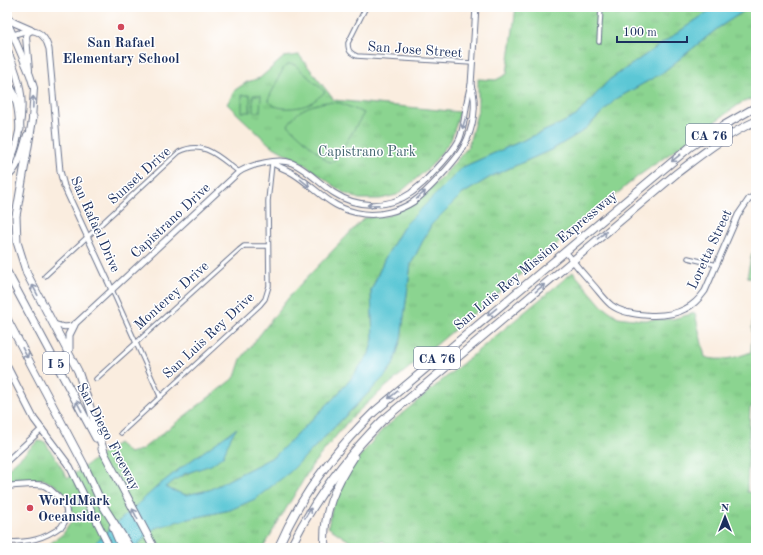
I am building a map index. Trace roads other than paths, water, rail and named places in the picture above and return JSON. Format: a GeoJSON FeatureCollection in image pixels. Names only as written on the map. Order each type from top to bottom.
{"type":"FeatureCollection","features":[{"type":"Feature","properties":{"kind":"highway"},"geometry":{"type":"LineString","coordinates":[[7,83],[13,89],[18,106],[20,129]]}},
{"type":"Feature","properties":{"kind":"highway","name":"San Luis Rey Mission Expressway"},"geometry":{"type":"LineString","coordinates":[[278,548],[292,519],[319,476],[340,448],[369,417],[690,147],[756,107]]}},
{"type":"Feature","properties":{"kind":"highway"},"geometry":{"type":"LineString","coordinates":[[33,117],[16,216],[17,242],[27,274],[78,371],[104,452]]}},
{"type":"Feature","properties":{"kind":"highway","name":"San Luis Rey Mission Expressway"},"geometry":{"type":"LineString","coordinates":[[382,421],[573,261],[629,212],[692,161],[731,134],[756,121]]}},
{"type":"Feature","properties":{"kind":"highway","name":"San Diego Freeway"},"geometry":{"type":"LineString","coordinates":[[7,272],[154,548]]}},
{"type":"Feature","properties":{"kind":"highway","name":"I 5"},"geometry":{"type":"LineString","coordinates":[[7,319],[84,465],[102,504],[130,548]]}},
{"type":"Feature","properties":{"kind":"highway"},"geometry":{"type":"LineString","coordinates":[[70,355],[68,341],[74,325]]}},
{"type":"Feature","properties":{"kind":"highway"},"geometry":{"type":"LineString","coordinates":[[325,548],[326,519],[335,487],[354,457],[382,421]]}},
{"type":"Feature","properties":{"kind":"highway","name":"CA 76"},"geometry":{"type":"LineString","coordinates":[[290,548],[304,520],[328,483],[352,452],[382,421]]}},
{"type":"Feature","properties":{"kind":"highway"},"geometry":{"type":"LineString","coordinates":[[102,504],[122,548]]}},
{"type":"Feature","properties":{"kind":"main road"},"geometry":{"type":"LineString","coordinates":[[7,18],[31,30],[27,33],[26,37],[30,75]]}},
{"type":"Feature","properties":{"kind":"main road"},"geometry":{"type":"LineString","coordinates":[[7,21],[10,36],[30,75],[34,88],[33,117],[22,153],[12,174],[7,175],[7,169],[15,150],[20,129],[23,101],[19,79],[7,48]]}},
{"type":"Feature","properties":{"kind":"main road"},"geometry":{"type":"LineString","coordinates":[[7,366],[27,406],[70,467],[110,548]]}},
{"type":"Feature","properties":{"kind":"street","name":"San Jose Street"},"geometry":{"type":"LineString","coordinates":[[366,7],[348,43],[350,53],[357,56],[472,63]]}},
{"type":"Feature","properties":{"kind":"street","name":"Capistrano Drive"},"geometry":{"type":"LineString","coordinates":[[74,325],[239,172],[254,165],[284,161],[300,167],[334,193],[343,198],[368,205],[383,204],[394,201],[411,193],[445,160],[459,140],[466,116],[467,96],[471,85],[476,7]]}},
{"type":"Feature","properties":{"kind":"street"},"geometry":{"type":"LineString","coordinates":[[599,42],[601,7]]}},
{"type":"Feature","properties":{"kind":"street"},"geometry":{"type":"LineString","coordinates":[[10,36],[31,30]]}},
{"type":"Feature","properties":{"kind":"street","name":"San Rafael Drive"},"geometry":{"type":"LineString","coordinates":[[31,30],[38,32],[44,38],[49,49],[60,171],[64,186],[160,396]]}},
{"type":"Feature","properties":{"kind":"street","name":"Capistrano Drive"},"geometry":{"type":"LineString","coordinates":[[272,163],[294,173],[328,201],[338,207],[366,214],[395,211],[413,202],[431,186],[464,147],[473,122],[475,95],[471,85]]}},
{"type":"Feature","properties":{"kind":"street","name":"Sunset Drive"},"geometry":{"type":"LineString","coordinates":[[45,276],[179,152],[196,147],[207,149],[239,172]]}},
{"type":"Feature","properties":{"kind":"street","name":"San Luis Rey Drive"},"geometry":{"type":"LineString","coordinates":[[120,433],[265,299],[269,286],[268,201],[272,163]]}},
{"type":"Feature","properties":{"kind":"street","name":"Loretta Street"},"geometry":{"type":"LineString","coordinates":[[565,251],[611,305],[618,309],[632,314],[649,315],[677,313],[691,306],[705,291],[738,215],[750,199],[756,195]]}},
{"type":"Feature","properties":{"kind":"street","name":"Monterey Drive"},"geometry":{"type":"LineString","coordinates":[[96,379],[238,250],[244,246],[268,246]]}},
{"type":"Feature","properties":{"kind":"street"},"geometry":{"type":"LineString","coordinates":[[688,258],[716,265]]}},
{"type":"Feature","properties":{"kind":"street"},"geometry":{"type":"LineString","coordinates":[[54,324],[63,327],[74,325]]}},
{"type":"Feature","properties":{"kind":"street"},"geometry":{"type":"LineString","coordinates":[[7,461],[42,429]]}},
{"type":"Feature","properties":{"kind":"street"},"geometry":{"type":"LineString","coordinates":[[7,542],[37,540],[47,536],[62,526],[66,520],[67,514],[61,500],[47,487],[40,485],[8,485]]}},
{"type":"Feature","properties":{"kind":"water"},"geometry":{"type":"Polygon","coordinates":[[[715,7],[750,7],[718,28],[662,73],[616,99],[583,131],[553,149],[492,176],[461,195],[431,225],[411,264],[401,339],[393,365],[384,377],[290,472],[255,499],[230,510],[179,521],[155,528],[134,548],[91,548],[159,485],[237,428],[231,437],[223,456],[211,465],[184,474],[165,487],[186,495],[209,490],[275,456],[335,397],[350,380],[369,354],[373,339],[371,291],[384,260],[404,226],[463,167],[576,116],[609,80],[715,7]]]}},
{"type":"Feature","properties":{"kind":"place","name":"San Rafael Elementary School"},"geometry":{"type":"Point","coordinates":[121,27]}},
{"type":"Feature","properties":{"kind":"place","name":"WorldMark Oceanside"},"geometry":{"type":"Point","coordinates":[30,508]}},
{"type":"Feature","properties":{"kind":"park label","name":"Capistrano Park"},"geometry":{"type":"Point","coordinates":[367,151]}}]}
